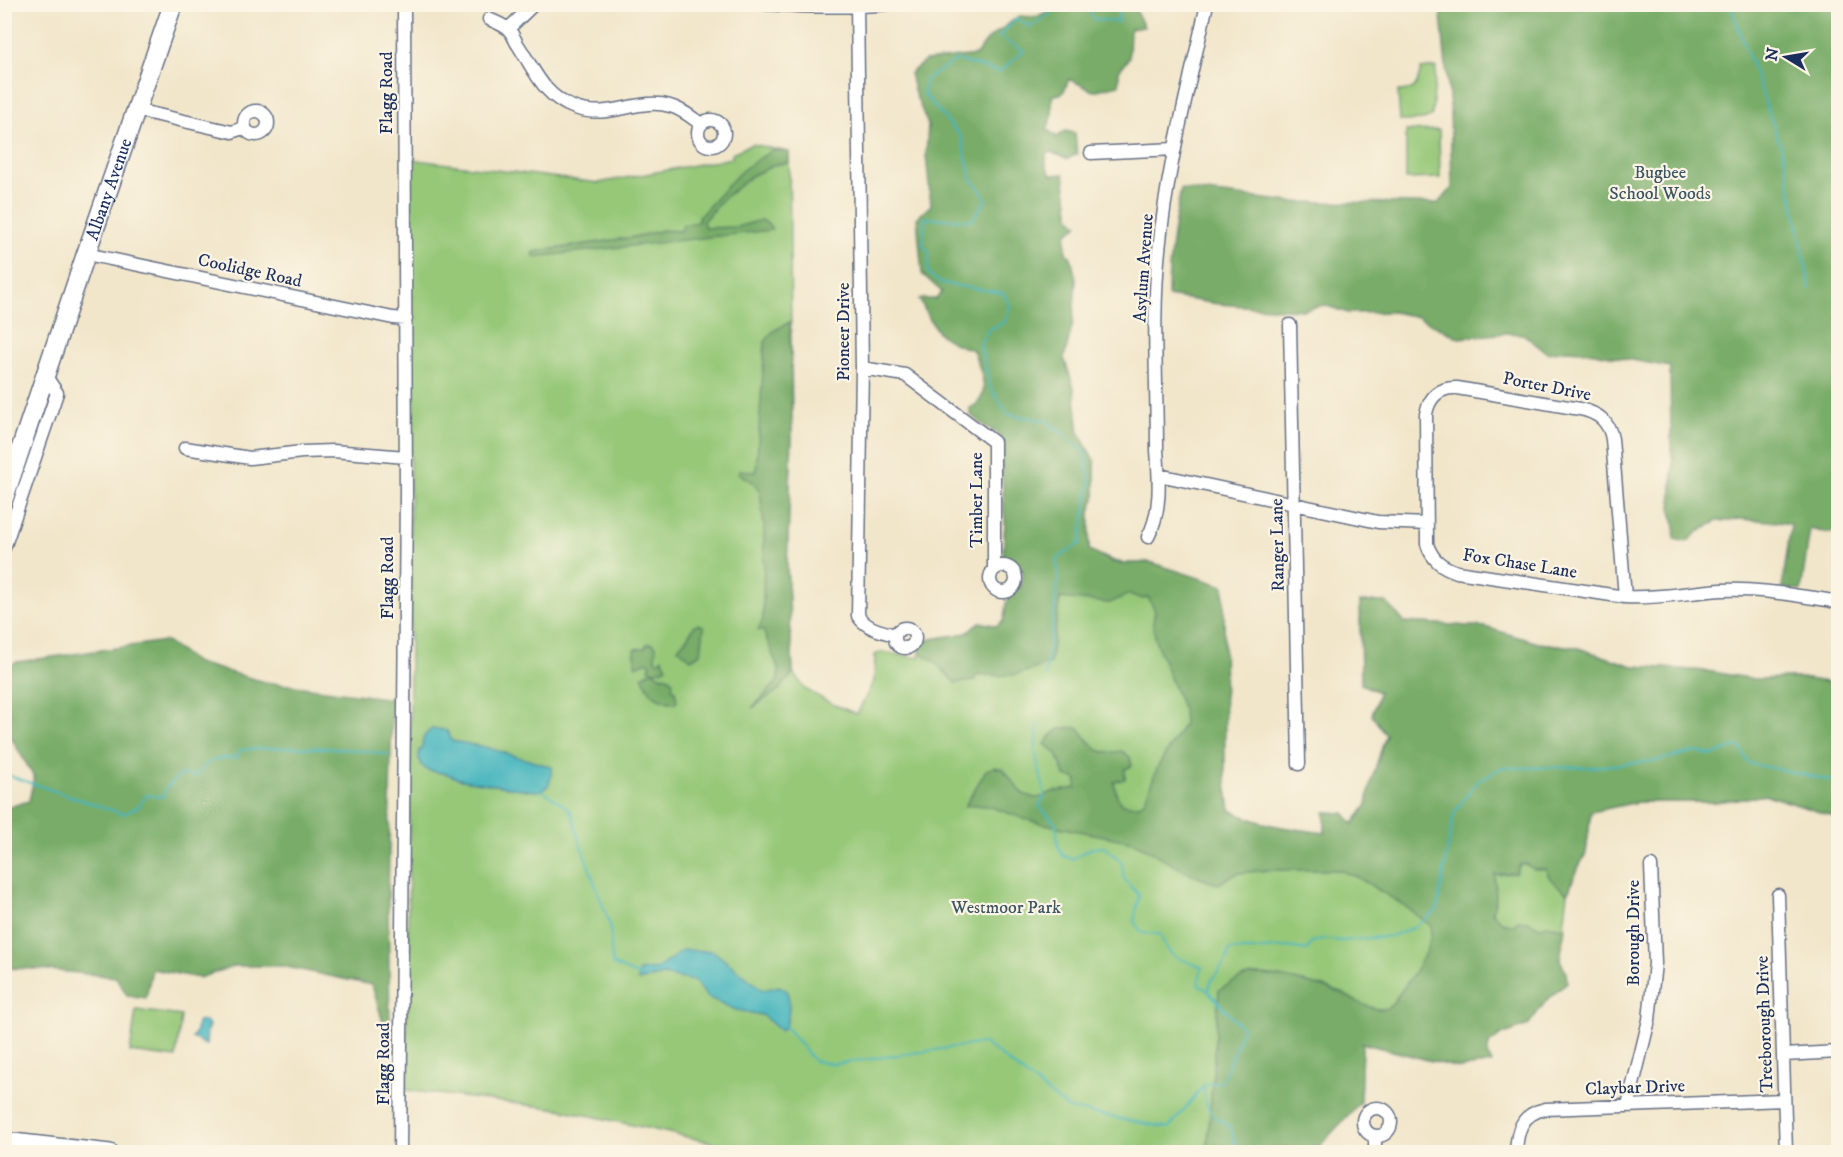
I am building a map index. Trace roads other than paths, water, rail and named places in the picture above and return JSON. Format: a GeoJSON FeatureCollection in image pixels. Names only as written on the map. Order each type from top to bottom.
{"type":"FeatureCollection","features":[{"type":"Feature","properties":{"kind":"highway","name":"Albany Avenue"},"geometry":{"type":"LineString","coordinates":[[4,498],[173,4]]}},
{"type":"Feature","properties":{"kind":"main road"},"geometry":{"type":"LineString","coordinates":[[4,1140],[110,1152]]}},
{"type":"Feature","properties":{"kind":"street","name":"Flagg Road"},"geometry":{"type":"LineString","coordinates":[[400,1152],[406,457],[404,4]]}},
{"type":"Feature","properties":{"kind":"street"},"geometry":{"type":"LineString","coordinates":[[508,29],[534,4]]}},
{"type":"Feature","properties":{"kind":"street"},"geometry":{"type":"LineString","coordinates":[[765,4],[807,8],[887,4]]}},
{"type":"Feature","properties":{"kind":"street","name":"Asylum Avenue"},"geometry":{"type":"LineString","coordinates":[[1149,537],[1156,515],[1159,475],[1157,277],[1163,219],[1175,149],[1207,4]]}},
{"type":"Feature","properties":{"kind":"street","name":"Pioneer Drive"},"geometry":{"type":"LineString","coordinates":[[857,6],[862,368],[858,616],[863,623],[872,628],[895,635]]}},
{"type":"Feature","properties":{"kind":"street"},"geometry":{"type":"LineString","coordinates":[[489,18],[508,29],[543,87],[563,103],[600,113],[642,105],[667,105],[683,111],[701,124]]}},
{"type":"Feature","properties":{"kind":"street"},"geometry":{"type":"LineString","coordinates":[[136,110],[232,132],[245,127]]}},
{"type":"Feature","properties":{"kind":"street"},"geometry":{"type":"LineString","coordinates":[[1091,153],[1175,149]]}},
{"type":"Feature","properties":{"kind":"street","name":"Coolidge Road"},"geometry":{"type":"LineString","coordinates":[[86,254],[406,319]]}},
{"type":"Feature","properties":{"kind":"street","name":"Ranger Lane"},"geometry":{"type":"LineString","coordinates":[[1290,325],[1299,764]]}},
{"type":"Feature","properties":{"kind":"street","name":"Timber Lane"},"geometry":{"type":"LineString","coordinates":[[862,368],[905,375],[994,441],[994,569]]}},
{"type":"Feature","properties":{"kind":"street"},"geometry":{"type":"LineString","coordinates":[[4,548],[57,393],[45,375]]}},
{"type":"Feature","properties":{"kind":"street","name":"Porter Drive"},"geometry":{"type":"LineString","coordinates":[[1426,524],[1426,414],[1433,396],[1444,389],[1457,388],[1590,411],[1607,423],[1611,434],[1625,597]]}},
{"type":"Feature","properties":{"kind":"street"},"geometry":{"type":"LineString","coordinates":[[185,448],[250,458],[333,451],[406,457]]}},
{"type":"Feature","properties":{"kind":"street"},"geometry":{"type":"LineString","coordinates":[[1159,475],[1378,522],[1426,524]]}},
{"type":"Feature","properties":{"kind":"street","name":"Fox Chase Lane"},"geometry":{"type":"LineString","coordinates":[[1426,524],[1427,544],[1431,554],[1438,564],[1450,570],[1625,597],[1645,598],[1722,590],[1746,590],[1839,603]]}},
{"type":"Feature","properties":{"kind":"street","name":"Borough Drive"},"geometry":{"type":"LineString","coordinates":[[1628,1105],[1649,1020],[1655,963],[1651,866]]}},
{"type":"Feature","properties":{"kind":"street","name":"Treeborough Drive"},"geometry":{"type":"LineString","coordinates":[[1778,895],[1786,1152]]}},
{"type":"Feature","properties":{"kind":"street"},"geometry":{"type":"LineString","coordinates":[[1784,1054],[1839,1052]]}},
{"type":"Feature","properties":{"kind":"street","name":"Claybar Drive"},"geometry":{"type":"LineString","coordinates":[[1516,1152],[1521,1125],[1527,1117],[1545,1109],[1784,1100]]}},
{"type":"Feature","properties":{"kind":"street"},"geometry":{"type":"LineString","coordinates":[[1375,1137],[1376,1152]]}},
{"type":"Feature","properties":{"kind":"water"},"geometry":{"type":"Polygon","coordinates":[[[432,729],[447,731],[452,741],[485,747],[552,767],[549,785],[539,791],[534,791],[462,780],[427,770],[419,760],[419,750],[422,750],[425,735],[432,729]]]}},
{"type":"Feature","properties":{"kind":"water"},"geometry":{"type":"Polygon","coordinates":[[[683,950],[713,951],[763,990],[780,986],[788,992],[789,1013],[784,1028],[781,1031],[762,1015],[736,1010],[707,997],[695,981],[663,975],[638,981],[639,971],[657,969],[683,950]]]}},
{"type":"Feature","properties":{"kind":"water"},"geometry":{"type":"Polygon","coordinates":[[[200,1020],[209,1025],[206,1045],[192,1038],[197,1022],[200,1020]]]}},
{"type":"Feature","properties":{"kind":"waterway"},"geometry":{"type":"LineString","coordinates":[[1045,677],[1058,581],[1056,560],[1080,543],[1090,484],[1085,452],[1047,421],[1008,414],[991,389],[980,344],[988,330],[1005,322],[1010,306],[1003,293],[940,283],[928,273],[929,252],[923,245],[925,218],[972,220],[987,199],[971,178],[961,137],[923,93],[926,79],[957,60],[999,72],[1024,51],[999,37],[1017,18],[1030,27],[1064,4]]}},
{"type":"Feature","properties":{"kind":"waterway"},"geometry":{"type":"LineString","coordinates":[[1084,4],[1094,19],[1118,22],[1119,4]]}},
{"type":"Feature","properties":{"kind":"waterway"},"geometry":{"type":"LineString","coordinates":[[1730,4],[1745,47]]}},
{"type":"Feature","properties":{"kind":"waterway"},"geometry":{"type":"LineString","coordinates":[[1747,51],[1784,155],[1810,289]]}},
{"type":"Feature","properties":{"kind":"waterway"},"geometry":{"type":"LineString","coordinates":[[785,1026],[814,1061],[834,1064],[984,1043],[1069,1109],[1169,1128],[1204,1085],[1222,1081],[1243,1029],[1208,991],[1198,984],[1202,967],[1171,953],[1160,934],[1142,933],[1134,922],[1139,895],[1124,879],[1122,863],[1105,847],[1092,848],[1072,859],[1063,856],[1058,846],[1056,824],[1039,806],[1045,795],[1035,751],[1038,725]]}},
{"type":"Feature","properties":{"kind":"waterway"},"geometry":{"type":"LineString","coordinates":[[1208,991],[1211,981],[1227,960],[1229,950],[1287,947],[1307,950],[1312,942],[1322,939],[1342,941],[1391,936],[1415,927],[1437,910],[1454,813],[1476,782],[1501,768],[1593,767],[1655,761],[1694,752],[1713,755],[1739,746],[1748,763],[1838,782]]}},
{"type":"Feature","properties":{"kind":"waterway"},"geometry":{"type":"LineString","coordinates":[[4,774],[123,814],[138,807],[147,795],[162,797],[167,787],[182,774],[196,777],[204,766],[213,760],[237,758],[240,750],[315,748],[389,755]]}},
{"type":"Feature","properties":{"kind":"waterway"},"geometry":{"type":"LineString","coordinates":[[541,790],[570,810],[573,817],[610,925],[612,964],[639,976]]}},
{"type":"Feature","properties":{"kind":"waterway"},"geometry":{"type":"LineString","coordinates":[[1204,1087],[1208,1108],[1216,1118],[1230,1128],[1236,1144],[1233,1150],[1236,1152]]}},
{"type":"Feature","properties":{"kind":"park label","name":"Bugbee School Woods"},"geometry":{"type":"Point","coordinates":[1660,182]}},
{"type":"Feature","properties":{"kind":"park label","name":"Westmoor Park"},"geometry":{"type":"Point","coordinates":[1006,907]}}]}
